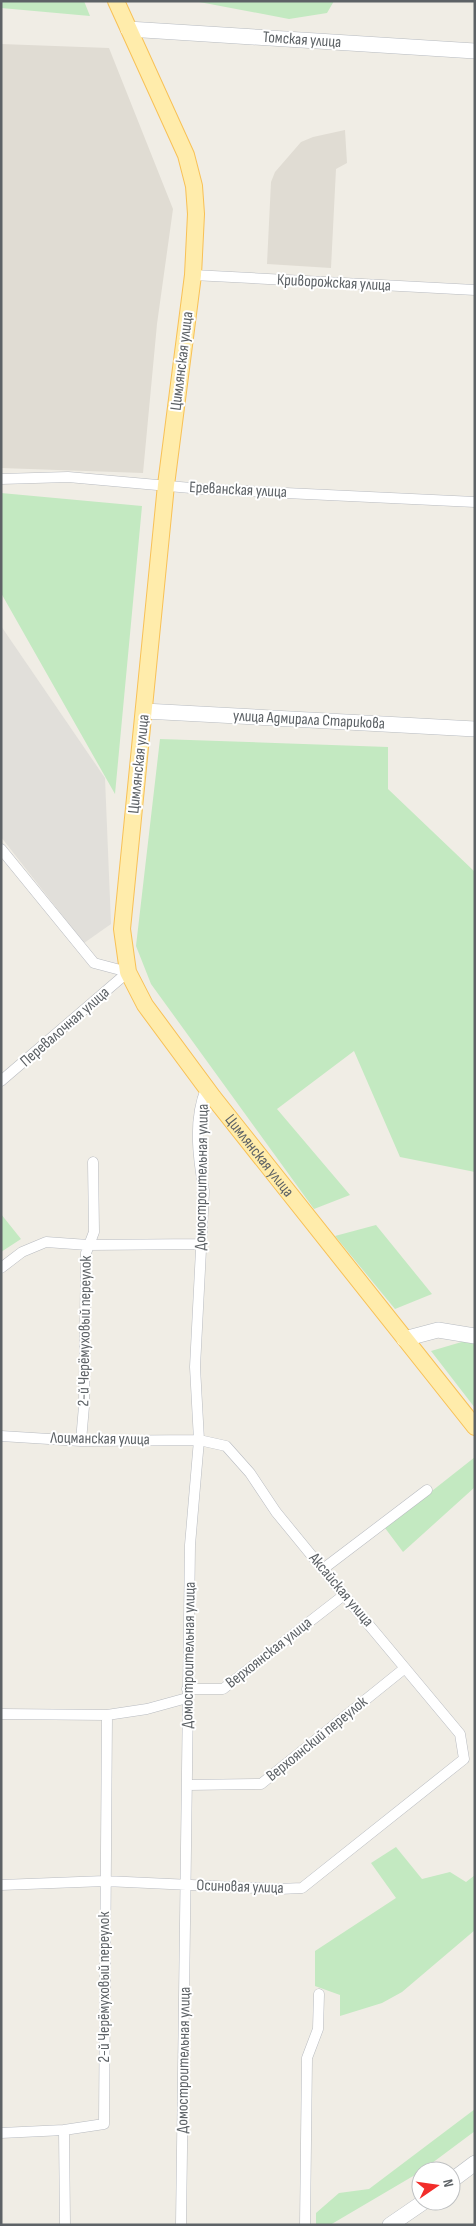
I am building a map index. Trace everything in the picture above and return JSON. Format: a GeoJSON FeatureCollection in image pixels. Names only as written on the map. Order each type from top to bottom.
{"type":"FeatureCollection","features":[{"type":"Feature","properties":{"kind":"main road","name":"Цимлянская улица"},"geometry":{"type":"LineString","coordinates":[[116,1],[186,156],[192,180],[196,214],[193,275],[166,485],[122,929],[128,972],[145,1005],[206,1089],[475,1426]]}},
{"type":"Feature","properties":{"kind":"street","name":"Томская улица"},"geometry":{"type":"LineString","coordinates":[[128,30],[475,51]]}},
{"type":"Feature","properties":{"kind":"street","name":"Криворожская улица"},"geometry":{"type":"LineString","coordinates":[[193,275],[475,290]]}},
{"type":"Feature","properties":{"kind":"street","name":"Ереванская улица"},"geometry":{"type":"LineString","coordinates":[[1,479],[68,477],[166,485],[475,502]]}},
{"type":"Feature","properties":{"kind":"street","name":"улица Адмирала Старикова"},"geometry":{"type":"LineString","coordinates":[[144,711],[475,729]]}},
{"type":"Feature","properties":{"kind":"street"},"geometry":{"type":"LineString","coordinates":[[1,849],[94,963],[128,972]]}},
{"type":"Feature","properties":{"kind":"street","name":"Перевалочная улица"},"geometry":{"type":"LineString","coordinates":[[1,1081],[128,972]]}},
{"type":"Feature","properties":{"kind":"street","name":"Домостроительная улица"},"geometry":{"type":"LineString","coordinates":[[181,2225],[190,1545],[199,1440],[194,1368],[204,1191],[199,1162],[200,1105],[206,1089]]}},
{"type":"Feature","properties":{"kind":"street","name":"2-й Черёмуховый переулок"},"geometry":{"type":"LineString","coordinates":[[81,1441],[84,1406],[86,1253],[94,1232],[93,1162]]}},
{"type":"Feature","properties":{"kind":"street"},"geometry":{"type":"LineString","coordinates":[[1,1268],[22,1252],[46,1242],[202,1244]]}},
{"type":"Feature","properties":{"kind":"street"},"geometry":{"type":"LineString","coordinates":[[404,1339],[438,1330],[475,1336]]}},
{"type":"Feature","properties":{"kind":"street","name":"Лоцманская улица"},"geometry":{"type":"LineString","coordinates":[[1,1436],[81,1441],[199,1440]]}},
{"type":"Feature","properties":{"kind":"street","name":"Аксайская улица"},"geometry":{"type":"LineString","coordinates":[[199,1440],[226,1446],[250,1473],[276,1512],[460,1734],[464,1759]]}},
{"type":"Feature","properties":{"kind":"street"},"geometry":{"type":"LineString","coordinates":[[323,1569],[426,1490]]}},
{"type":"Feature","properties":{"kind":"street","name":"Верхоянская улица"},"geometry":{"type":"LineString","coordinates":[[1,1714],[107,1715],[147,1709],[187,1693],[222,1689],[344,1595]]}},
{"type":"Feature","properties":{"kind":"street","name":"Верхоянский переулок"},"geometry":{"type":"LineString","coordinates":[[188,1785],[262,1784],[405,1668]]}},
{"type":"Feature","properties":{"kind":"street","name":"2-й Черёмуховый переулок"},"geometry":{"type":"LineString","coordinates":[[64,2130],[104,2124],[107,1715]]}},
{"type":"Feature","properties":{"kind":"street","name":"Осиновая улица"},"geometry":{"type":"LineString","coordinates":[[1,1886],[105,1881],[279,1889],[302,1888],[464,1759]]}},
{"type":"Feature","properties":{"kind":"street"},"geometry":{"type":"LineString","coordinates":[[305,2225],[307,2058],[318,2029],[319,1994]]}},
{"type":"Feature","properties":{"kind":"street"},"geometry":{"type":"LineString","coordinates":[[1,2132],[64,2130],[65,2225]]}},
{"type":"Feature","properties":{"kind":"street"},"geometry":{"type":"LineString","coordinates":[[461,2174],[475,2163]]}},
{"type":"Feature","properties":{"kind":"street"},"geometry":{"type":"LineString","coordinates":[[390,2225],[411,2211]]}},
{"type":"Feature","properties":{"kind":"shaded area"},"geometry":{"type":"Polygon","coordinates":[[[1,44],[109,48],[173,209],[157,324],[143,473],[1,468],[1,44]]]}},
{"type":"Feature","properties":{"kind":"shaded area"},"geometry":{"type":"Polygon","coordinates":[[[345,130],[347,163],[336,169],[331,268],[267,264],[271,182],[275,172],[301,142],[313,137],[345,130]]]}},
{"type":"Feature","properties":{"kind":"shaded area"},"geometry":{"type":"Polygon","coordinates":[[[1,626],[105,778],[111,924],[84,943],[1,837],[1,626]]]}},
{"type":"Feature","properties":{"kind":"green space"},"geometry":{"type":"Polygon","coordinates":[[[1,1],[84,1],[90,16],[1,8],[1,1]]]}},
{"type":"Feature","properties":{"kind":"green space"},"geometry":{"type":"Polygon","coordinates":[[[194,1],[334,1],[327,13],[289,19],[194,1]]]}},
{"type":"Feature","properties":{"kind":"green space"},"geometry":{"type":"Polygon","coordinates":[[[1,493],[142,506],[115,794],[1,593],[1,493]]]}},
{"type":"Feature","properties":{"kind":"green space"},"geometry":{"type":"Polygon","coordinates":[[[160,739],[388,747],[388,789],[475,872],[475,1172],[400,1157],[354,1051],[277,1109],[350,1195],[314,1209],[151,984],[136,946],[160,739]]]}},
{"type":"Feature","properties":{"kind":"green space"},"geometry":{"type":"Polygon","coordinates":[[[1,1214],[21,1239],[1,1252],[1,1214]]]}},
{"type":"Feature","properties":{"kind":"green space"},"geometry":{"type":"Polygon","coordinates":[[[376,1225],[432,1294],[395,1309],[335,1236],[376,1225]]]}},
{"type":"Feature","properties":{"kind":"green space"},"geometry":{"type":"Polygon","coordinates":[[[465,1341],[475,1343],[475,1408],[431,1351],[465,1341]]]}},
{"type":"Feature","properties":{"kind":"green space"},"geometry":{"type":"Polygon","coordinates":[[[475,1457],[475,1487],[403,1552],[385,1528],[475,1457]]]}},
{"type":"Feature","properties":{"kind":"green space"},"geometry":{"type":"Polygon","coordinates":[[[396,1847],[422,1879],[450,1872],[466,1882],[475,1875],[475,1930],[402,1992],[382,2003],[340,2016],[340,1995],[315,1986],[315,1951],[396,1898],[371,1863],[396,1847]]]}},
{"type":"Feature","properties":{"kind":"green space"},"geometry":{"type":"Polygon","coordinates":[[[475,2109],[475,2131],[435,2161],[411,2161],[411,2177],[330,2225],[316,2225],[316,2213],[339,2193],[369,2189],[475,2109]]]}}]}
